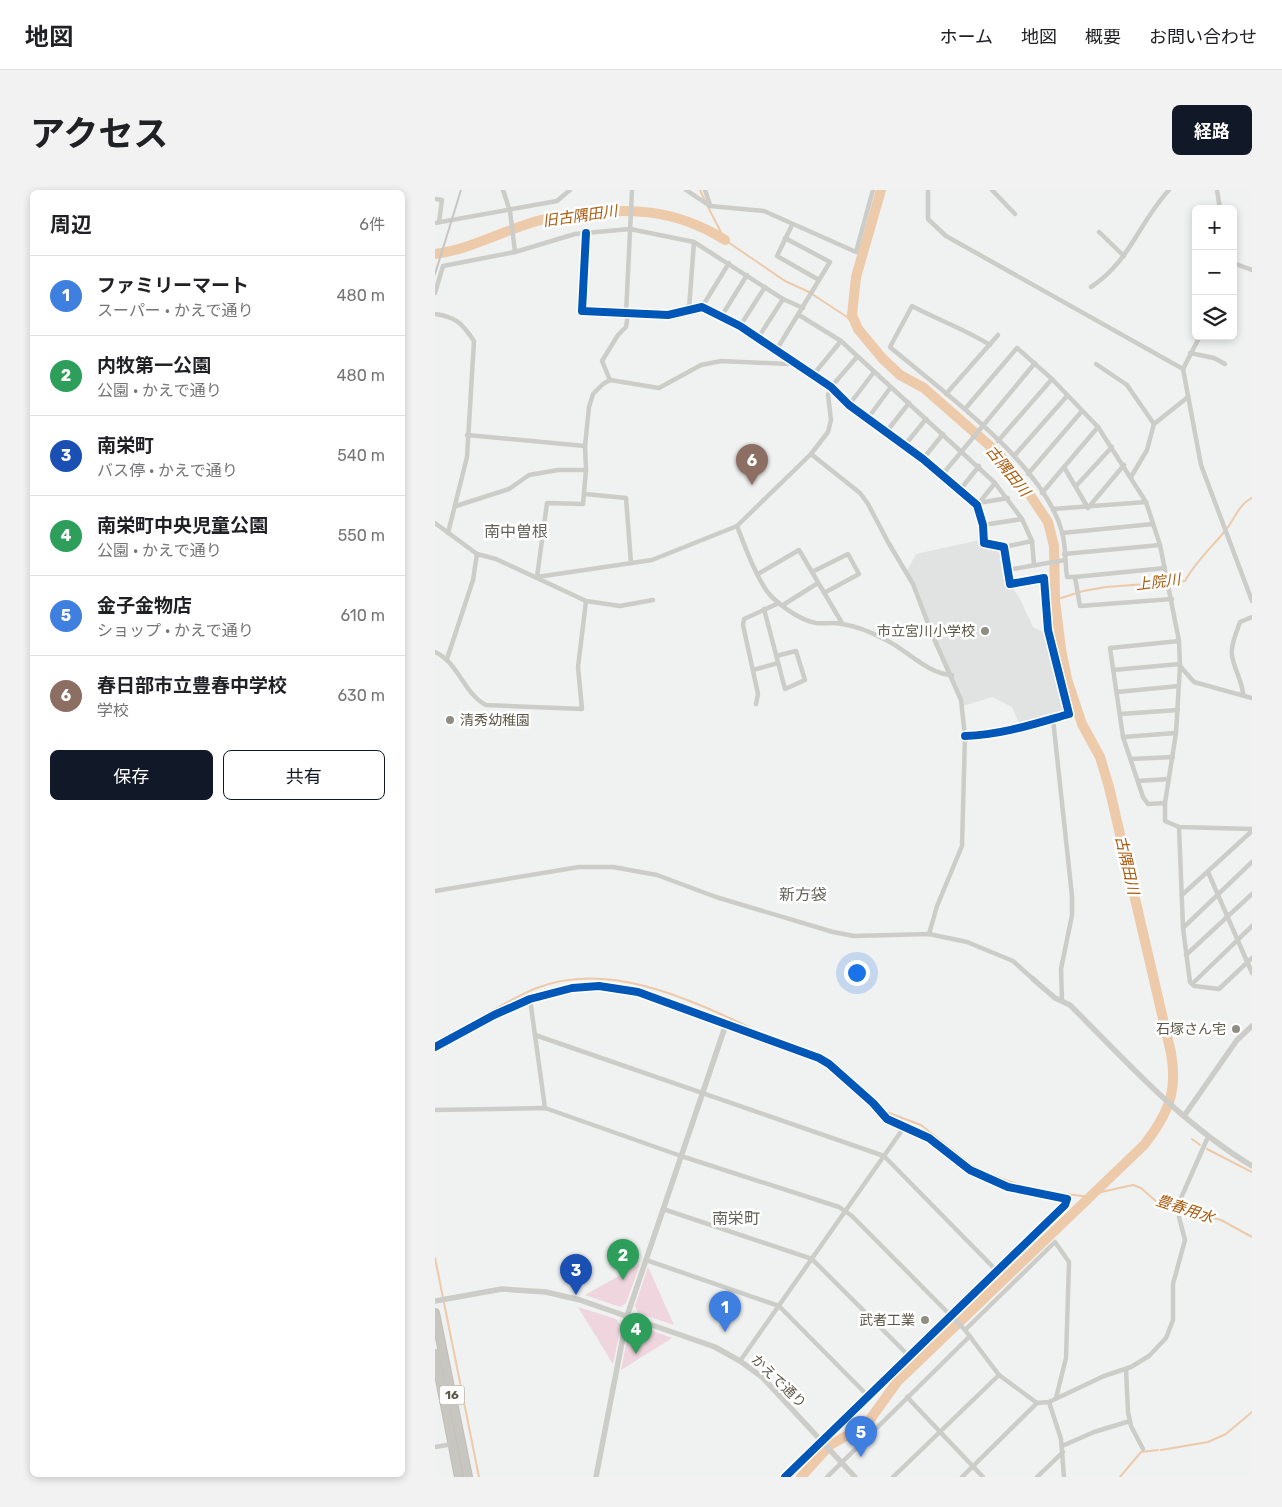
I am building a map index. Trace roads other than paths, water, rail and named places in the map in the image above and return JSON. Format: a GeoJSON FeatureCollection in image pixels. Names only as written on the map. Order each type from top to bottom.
{"type":"FeatureCollection","features":[{"type":"Feature","properties":{"kind":"highway","name":"16"},"geometry":{"type":"LineString","coordinates":[[435,1313],[468,1477]]}},
{"type":"Feature","properties":{"kind":"highway","name":"16"},"geometry":{"type":"LineString","coordinates":[[435,1354],[459,1477]]}},
{"type":"Feature","properties":{"kind":"street"},"geometry":{"type":"LineString","coordinates":[[503,190],[511,211],[515,252]]}},
{"type":"Feature","properties":{"kind":"street"},"geometry":{"type":"LineString","coordinates":[[435,199],[442,200],[437,223],[511,211],[557,201],[570,190]]}},
{"type":"Feature","properties":{"kind":"street"},"geometry":{"type":"LineString","coordinates":[[610,380],[603,361],[618,335],[627,327],[632,190]]}},
{"type":"Feature","properties":{"kind":"street"},"geometry":{"type":"LineString","coordinates":[[686,190],[710,206],[764,211],[856,252],[873,190]]}},
{"type":"Feature","properties":{"kind":"street"},"geometry":{"type":"LineString","coordinates":[[705,190],[710,206]]}},
{"type":"Feature","properties":{"kind":"street"},"geometry":{"type":"LineString","coordinates":[[927,190],[927,220],[946,236],[1183,369]]}},
{"type":"Feature","properties":{"kind":"street"},"geometry":{"type":"LineString","coordinates":[[992,190],[1015,214]]}},
{"type":"Feature","properties":{"kind":"street"},"geometry":{"type":"LineString","coordinates":[[1091,287],[1107,276],[1124,256],[1158,201],[1169,190]]}},
{"type":"Feature","properties":{"kind":"street"},"geometry":{"type":"LineString","coordinates":[[1217,190],[1219,205]]}},
{"type":"Feature","properties":{"kind":"street"},"geometry":{"type":"LineString","coordinates":[[792,225],[777,256],[819,280]]}},
{"type":"Feature","properties":{"kind":"street"},"geometry":{"type":"LineString","coordinates":[[435,293],[443,266],[515,252],[575,234],[630,228],[694,242],[783,299],[803,308]]}},
{"type":"Feature","properties":{"kind":"street"},"geometry":{"type":"LineString","coordinates":[[1099,232],[1124,256]]}},
{"type":"Feature","properties":{"kind":"street"},"geometry":{"type":"LineString","coordinates":[[586,233],[582,311],[668,314],[702,308],[740,326],[831,387],[849,405],[887,431],[978,504],[983,526],[984,543],[1003,547],[1032,541]]}},
{"type":"Feature","properties":{"kind":"street"},"geometry":{"type":"LineString","coordinates":[[777,349],[830,262],[785,238]]}},
{"type":"Feature","properties":{"kind":"street"},"geometry":{"type":"LineString","coordinates":[[689,309],[694,242]]}},
{"type":"Feature","properties":{"kind":"street"},"geometry":{"type":"LineString","coordinates":[[702,308],[729,263]]}},
{"type":"Feature","properties":{"kind":"street"},"geometry":{"type":"LineString","coordinates":[[1237,264],[1252,270]]}},
{"type":"Feature","properties":{"kind":"street"},"geometry":{"type":"LineString","coordinates":[[721,317],[747,275]]}},
{"type":"Feature","properties":{"kind":"street"},"geometry":{"type":"LineString","coordinates":[[740,326],[765,287]]}},
{"type":"Feature","properties":{"kind":"street"},"geometry":{"type":"LineString","coordinates":[[758,338],[783,299]]}},
{"type":"Feature","properties":{"kind":"street"},"geometry":{"type":"LineString","coordinates":[[990,345],[966,330],[935,318],[912,306],[890,347],[965,409],[1014,456],[1028,474],[1053,509],[1062,532],[1067,577],[1165,568]]}},
{"type":"Feature","properties":{"kind":"street"},"geometry":{"type":"LineString","coordinates":[[435,314],[451,316],[467,331],[474,341],[467,457],[448,533]]}},
{"type":"Feature","properties":{"kind":"street"},"geometry":{"type":"LineString","coordinates":[[799,315],[841,341],[995,482],[1022,519],[1032,541],[1034,565]]}},
{"type":"Feature","properties":{"kind":"street"},"geometry":{"type":"LineString","coordinates":[[946,394],[998,335]]}},
{"type":"Feature","properties":{"kind":"street"},"geometry":{"type":"LineString","coordinates":[[1198,340],[1183,369],[1201,465],[1252,601]]}},
{"type":"Feature","properties":{"kind":"street"},"geometry":{"type":"LineString","coordinates":[[813,375],[841,341]]}},
{"type":"Feature","properties":{"kind":"street"},"geometry":{"type":"LineString","coordinates":[[965,409],[1017,348],[1052,379],[1098,427],[1112,447],[1146,502],[1160,545],[1179,641],[1178,710],[1165,803],[1165,821],[1179,827],[1252,830]]}},
{"type":"Feature","properties":{"kind":"street"},"geometry":{"type":"LineString","coordinates":[[1191,353],[1214,358],[1225,364]]}},
{"type":"Feature","properties":{"kind":"street"},"geometry":{"type":"LineString","coordinates":[[537,577],[661,557],[737,526],[811,454],[828,432],[831,420],[828,395],[831,387],[857,357]]}},
{"type":"Feature","properties":{"kind":"street"},"geometry":{"type":"LineString","coordinates":[[537,577],[547,503],[583,504],[587,470],[585,446],[589,407],[597,388],[610,380],[659,388],[701,365],[721,361],[787,364],[793,361]]}},
{"type":"Feature","properties":{"kind":"street"},"geometry":{"type":"LineString","coordinates":[[942,475],[961,449],[1035,363]]}},
{"type":"Feature","properties":{"kind":"street"},"geometry":{"type":"LineString","coordinates":[[1095,364],[1127,385],[1154,424]]}},
{"type":"Feature","properties":{"kind":"street"},"geometry":{"type":"LineString","coordinates":[[849,405],[874,372]]}},
{"type":"Feature","properties":{"kind":"street"},"geometry":{"type":"LineString","coordinates":[[998,441],[1052,379]]}},
{"type":"Feature","properties":{"kind":"street"},"geometry":{"type":"LineString","coordinates":[[868,418],[891,388]]}},
{"type":"Feature","properties":{"kind":"street"},"geometry":{"type":"LineString","coordinates":[[1014,456],[1067,396]]}},
{"type":"Feature","properties":{"kind":"street"},"geometry":{"type":"LineString","coordinates":[[1131,477],[1147,450],[1154,424],[1188,397]]}},
{"type":"Feature","properties":{"kind":"street"},"geometry":{"type":"LineString","coordinates":[[887,431],[909,403]]}},
{"type":"Feature","properties":{"kind":"street"},"geometry":{"type":"LineString","coordinates":[[1028,474],[1082,411]]}},
{"type":"Feature","properties":{"kind":"street"},"geometry":{"type":"LineString","coordinates":[[905,445],[926,419]]}},
{"type":"Feature","properties":{"kind":"street"},"geometry":{"type":"LineString","coordinates":[[1042,493],[1098,427]]}},
{"type":"Feature","properties":{"kind":"street"},"geometry":{"type":"LineString","coordinates":[[923,459],[943,434]]}},
{"type":"Feature","properties":{"kind":"street"},"geometry":{"type":"LineString","coordinates":[[467,435],[585,446]]}},
{"type":"Feature","properties":{"kind":"street"},"geometry":{"type":"LineString","coordinates":[[1076,486],[1112,447]]}},
{"type":"Feature","properties":{"kind":"street"},"geometry":{"type":"LineString","coordinates":[[811,454],[860,493],[868,504],[887,542],[913,584],[932,634],[952,675],[963,706],[965,736],[962,846],[937,906],[929,934]]}},
{"type":"Feature","properties":{"kind":"street"},"geometry":{"type":"LineString","coordinates":[[1088,508],[1124,465]]}},
{"type":"Feature","properties":{"kind":"street"},"geometry":{"type":"LineString","coordinates":[[960,490],[979,466]]}},
{"type":"Feature","properties":{"kind":"street"},"geometry":{"type":"LineString","coordinates":[[1064,467],[1088,508]]}},
{"type":"Feature","properties":{"kind":"street"},"geometry":{"type":"LineString","coordinates":[[456,506],[509,490],[529,475],[558,470],[587,470]]}},
{"type":"Feature","properties":{"kind":"street"},"geometry":{"type":"LineString","coordinates":[[978,504],[995,482]]}},
{"type":"Feature","properties":{"kind":"street"},"geometry":{"type":"LineString","coordinates":[[585,494],[626,498],[631,563]]}},
{"type":"Feature","properties":{"kind":"street"},"geometry":{"type":"LineString","coordinates":[[978,504],[1008,498]]}},
{"type":"Feature","properties":{"kind":"street"},"geometry":{"type":"LineString","coordinates":[[1053,509],[1088,508],[1146,502]]}},
{"type":"Feature","properties":{"kind":"street"},"geometry":{"type":"LineString","coordinates":[[983,526],[1022,519]]}},
{"type":"Feature","properties":{"kind":"street"},"geometry":{"type":"LineString","coordinates":[[435,523],[477,554],[496,559],[586,601],[620,606],[653,600]]}},
{"type":"Feature","properties":{"kind":"street"},"geometry":{"type":"LineString","coordinates":[[1062,532],[1153,524]]}},
{"type":"Feature","properties":{"kind":"street"},"geometry":{"type":"LineString","coordinates":[[737,526],[758,574],[771,597],[781,604],[814,622],[842,623],[885,639],[938,673],[952,675]]}},
{"type":"Feature","properties":{"kind":"street"},"geometry":{"type":"LineString","coordinates":[[1064,554],[1160,545]]}},
{"type":"Feature","properties":{"kind":"street"},"geometry":{"type":"LineString","coordinates":[[965,736],[989,735],[1069,714],[1048,630],[1045,578],[1010,584],[1003,547]]}},
{"type":"Feature","properties":{"kind":"street"},"geometry":{"type":"LineString","coordinates":[[758,574],[799,550],[842,623]]}},
{"type":"Feature","properties":{"kind":"street"},"geometry":{"type":"LineString","coordinates":[[447,658],[473,580],[477,554]]}},
{"type":"Feature","properties":{"kind":"street"},"geometry":{"type":"LineString","coordinates":[[812,572],[848,554],[859,574],[824,593]]}},
{"type":"Feature","properties":{"kind":"street"},"geometry":{"type":"LineString","coordinates":[[1007,570],[1065,560]]}},
{"type":"Feature","properties":{"kind":"street"},"geometry":{"type":"LineString","coordinates":[[1075,577],[1080,606],[1171,599]]}},
{"type":"Feature","properties":{"kind":"street"},"geometry":{"type":"LineString","coordinates":[[756,704],[758,694],[743,625],[744,619],[764,609],[781,604],[818,583]]}},
{"type":"Feature","properties":{"kind":"street"},"geometry":{"type":"LineString","coordinates":[[435,652],[447,658],[475,695],[486,704],[582,709],[578,667],[586,601]]}},
{"type":"Feature","properties":{"kind":"street"},"geometry":{"type":"LineString","coordinates":[[764,609],[776,656],[785,689],[805,680],[795,651],[776,656]]}},
{"type":"Feature","properties":{"kind":"street"},"geometry":{"type":"LineString","coordinates":[[1243,694],[1241,679],[1233,660],[1232,649],[1240,622],[1252,617]]}},
{"type":"Feature","properties":{"kind":"street"},"geometry":{"type":"LineString","coordinates":[[1165,803],[1148,804],[1138,781],[1123,737],[1110,648],[1179,641]]}},
{"type":"Feature","properties":{"kind":"street"},"geometry":{"type":"LineString","coordinates":[[753,670],[778,663]]}},
{"type":"Feature","properties":{"kind":"street"},"geometry":{"type":"LineString","coordinates":[[1180,665],[1194,682],[1252,698]]}},
{"type":"Feature","properties":{"kind":"street"},"geometry":{"type":"LineString","coordinates":[[1113,670],[1180,665]]}},
{"type":"Feature","properties":{"kind":"street"},"geometry":{"type":"LineString","coordinates":[[1117,692],[1179,686]]}},
{"type":"Feature","properties":{"kind":"street"},"geometry":{"type":"LineString","coordinates":[[1120,714],[1178,710]]}},
{"type":"Feature","properties":{"kind":"street"},"geometry":{"type":"LineString","coordinates":[[1053,719],[1073,896],[1072,915],[1061,970],[1062,1001]]}},
{"type":"Feature","properties":{"kind":"street"},"geometry":{"type":"LineString","coordinates":[[1123,737],[1175,733]]}},
{"type":"Feature","properties":{"kind":"street"},"geometry":{"type":"LineString","coordinates":[[1131,759],[1173,756]]}},
{"type":"Feature","properties":{"kind":"street"},"geometry":{"type":"LineString","coordinates":[[1138,781],[1169,778]]}},
{"type":"Feature","properties":{"kind":"street"},"geometry":{"type":"LineString","coordinates":[[1179,827],[1183,928],[1192,984]]}},
{"type":"Feature","properties":{"kind":"street"},"geometry":{"type":"LineString","coordinates":[[1182,896],[1252,830]]}},
{"type":"Feature","properties":{"kind":"street"},"geometry":{"type":"LineString","coordinates":[[1183,928],[1252,862]]}},
{"type":"Feature","properties":{"kind":"street"},"geometry":{"type":"LineString","coordinates":[[435,891],[579,867],[613,867],[657,875],[716,897],[833,932],[854,936],[929,934],[967,942],[1000,954],[1013,961],[1062,1001],[1070,1005],[1175,1109],[1208,1137],[1252,1166]]}},
{"type":"Feature","properties":{"kind":"street"},"geometry":{"type":"LineString","coordinates":[[1208,872],[1252,972]]}},
{"type":"Feature","properties":{"kind":"street"},"geometry":{"type":"LineString","coordinates":[[1186,955],[1252,894]]}},
{"type":"Feature","properties":{"kind":"street"},"geometry":{"type":"LineString","coordinates":[[1192,984],[1252,926]]}},
{"type":"Feature","properties":{"kind":"street"},"geometry":{"type":"LineString","coordinates":[[1192,984],[1219,989],[1252,958]]}},
{"type":"Feature","properties":{"kind":"street"},"geometry":{"type":"LineString","coordinates":[[435,1047],[494,1014],[530,998],[552,992],[586,986],[620,988],[638,992],[819,1058],[829,1064],[866,1096],[887,1119],[929,1138],[970,1170],[989,1180],[1032,1194],[1067,1199],[1065,1205],[868,1396],[823,1443],[785,1477]]}},
{"type":"Feature","properties":{"kind":"street"},"geometry":{"type":"LineString","coordinates":[[530,998],[545,1108]]}},
{"type":"Feature","properties":{"kind":"street"},"geometry":{"type":"LineString","coordinates":[[596,1477],[627,1316],[726,1024]]}},
{"type":"Feature","properties":{"kind":"street"},"geometry":{"type":"LineString","coordinates":[[1185,1116],[1237,1040],[1252,1026]]}},
{"type":"Feature","properties":{"kind":"street"},"geometry":{"type":"LineString","coordinates":[[535,1035],[884,1156],[997,1271]]}},
{"type":"Feature","properties":{"kind":"street"},"geometry":{"type":"LineString","coordinates":[[435,1110],[545,1108],[846,1211],[965,1330],[999,1375],[1037,1403]]}},
{"type":"Feature","properties":{"kind":"street"},"geometry":{"type":"LineString","coordinates":[[740,1361],[905,1126]]}},
{"type":"Feature","properties":{"kind":"street"},"geometry":{"type":"LineString","coordinates":[[961,1477],[1037,1403],[1049,1402],[1126,1368],[1149,1356],[1157,1349],[1170,1329],[1174,1312],[1173,1284],[1185,1240],[1179,1217],[1181,1198],[1208,1137]]}},
{"type":"Feature","properties":{"kind":"street"},"geometry":{"type":"LineString","coordinates":[[663,1209],[812,1259],[909,1356]]}},
{"type":"Feature","properties":{"kind":"street"},"geometry":{"type":"LineString","coordinates":[[965,1330],[1055,1242],[1069,1262],[1066,1358],[1056,1398]]}},
{"type":"Feature","properties":{"kind":"street"},"geometry":{"type":"LineString","coordinates":[[646,1260],[779,1306],[868,1396]]}},
{"type":"Feature","properties":{"kind":"street","name":"かえで通り"},"geometry":{"type":"LineString","coordinates":[[435,1301],[491,1290],[529,1289],[571,1298],[699,1341],[740,1361],[775,1390],[855,1477]]}},
{"type":"Feature","properties":{"kind":"street"},"geometry":{"type":"LineString","coordinates":[[827,1477],[840,1462],[970,1336]]}},
{"type":"Feature","properties":{"kind":"street"},"geometry":{"type":"LineString","coordinates":[[1126,1368],[1130,1421],[1143,1448]]}},
{"type":"Feature","properties":{"kind":"street"},"geometry":{"type":"LineString","coordinates":[[893,1477],[999,1375]]}},
{"type":"Feature","properties":{"kind":"street"},"geometry":{"type":"LineString","coordinates":[[907,1398],[983,1477]]}},
{"type":"Feature","properties":{"kind":"street"},"geometry":{"type":"LineString","coordinates":[[1049,1402],[1062,1446],[1065,1477]]}},
{"type":"Feature","properties":{"kind":"street"},"geometry":{"type":"LineString","coordinates":[[1062,1446],[1094,1432],[1130,1421]]}},
{"type":"Feature","properties":{"kind":"street"},"geometry":{"type":"LineString","coordinates":[[435,1447],[453,1444]]}},
{"type":"Feature","properties":{"kind":"street"},"geometry":{"type":"LineString","coordinates":[[1037,1477],[1063,1452]]}},
{"type":"Feature","properties":{"kind":"waterway"},"geometry":{"type":"LineString","coordinates":[[700,190],[705,201]]}},
{"type":"Feature","properties":{"kind":"waterway","name":"古隅田川"},"geometry":{"type":"LineString","coordinates":[[801,1477],[830,1445],[866,1425],[897,1382],[1144,1145],[1165,1113],[1172,1091],[1173,1079],[1171,1053],[1109,787],[1100,757],[1082,724],[1067,679],[1055,600],[1054,546],[1048,522],[1018,477],[998,453],[924,388],[900,375],[882,358],[858,329],[852,315],[856,277],[881,190]]}},
{"type":"Feature","properties":{"kind":"waterway"},"geometry":{"type":"LineString","coordinates":[[708,207],[725,240],[785,281],[809,292],[847,317],[858,329]]}},
{"type":"Feature","properties":{"kind":"waterway","name":"旧古隅田川"},"geometry":{"type":"LineString","coordinates":[[435,254],[474,244],[545,219],[612,211],[631,211],[670,216],[707,230],[725,240]]}},
{"type":"Feature","properties":{"kind":"waterway","name":"上院川"},"geometry":{"type":"LineString","coordinates":[[1055,600],[1083,591],[1106,587],[1185,581],[1199,561],[1225,531],[1240,508],[1252,498]]}},
{"type":"Feature","properties":{"kind":"waterway"},"geometry":{"type":"LineString","coordinates":[[435,1044],[509,1001],[534,989],[566,980],[598,979],[630,983],[663,991],[695,1003],[786,1044]]}},
{"type":"Feature","properties":{"kind":"waterway"},"geometry":{"type":"LineString","coordinates":[[881,1110],[921,1125],[971,1165],[988,1174],[1035,1190],[1090,1197],[1101,1192],[1133,1185],[1141,1188],[1158,1203],[1221,1220],[1252,1237]]}},
{"type":"Feature","properties":{"kind":"waterway","name":"豊春用水"},"geometry":{"type":"LineString","coordinates":[[1192,1139],[1200,1145]]}},
{"type":"Feature","properties":{"kind":"waterway","name":"豊春用水"},"geometry":{"type":"LineString","coordinates":[[1207,1149],[1252,1172]]}},
{"type":"Feature","properties":{"kind":"waterway"},"geometry":{"type":"LineString","coordinates":[[435,1258],[479,1477]]}},
{"type":"Feature","properties":{"kind":"waterway"},"geometry":{"type":"LineString","coordinates":[[1161,1450],[1208,1442],[1226,1434],[1252,1412]]}},
{"type":"Feature","properties":{"kind":"waterway"},"geometry":{"type":"LineString","coordinates":[[1120,1477],[1141,1452],[1158,1450]]}},
{"type":"Feature","properties":{"kind":"railway"},"geometry":{"type":"LineString","coordinates":[[435,274],[461,190]]}},
{"type":"Feature","properties":{"kind":"place","name":"春日部市立豊春中学校"},"geometry":{"type":"Point","coordinates":[752,485]}},
{"type":"Feature","properties":{"kind":"place","name":"市立宮川小学校"},"geometry":{"type":"Point","coordinates":[985,631]}},
{"type":"Feature","properties":{"kind":"place","name":"清秀幼稚園"},"geometry":{"type":"Point","coordinates":[450,720]}},
{"type":"Feature","properties":{"kind":"place","name":"石塚さん宅"},"geometry":{"type":"Point","coordinates":[1236,1029]}},
{"type":"Feature","properties":{"kind":"place","name":"内牧第一公園"},"geometry":{"type":"Point","coordinates":[623,1280]}},
{"type":"Feature","properties":{"kind":"place","name":"南栄町"},"geometry":{"type":"Point","coordinates":[576,1295]}},
{"type":"Feature","properties":{"kind":"place","name":"武者工業"},"geometry":{"type":"Point","coordinates":[925,1320]}},
{"type":"Feature","properties":{"kind":"place","name":"ファミリーマート"},"geometry":{"type":"Point","coordinates":[725,1332]}},
{"type":"Feature","properties":{"kind":"place","name":"南栄町中央児童公園"},"geometry":{"type":"Point","coordinates":[636,1354]}},
{"type":"Feature","properties":{"kind":"place","name":"金子金物店"},"geometry":{"type":"Point","coordinates":[861,1457]}},
{"type":"Feature","properties":{"kind":"district","name":"南中曽根"},"geometry":{"type":"Point","coordinates":[516,531]}},
{"type":"Feature","properties":{"kind":"district","name":"新方袋"},"geometry":{"type":"Point","coordinates":[803,894]}},
{"type":"Feature","properties":{"kind":"district","name":"南栄町"},"geometry":{"type":"Point","coordinates":[736,1218]}}]}
